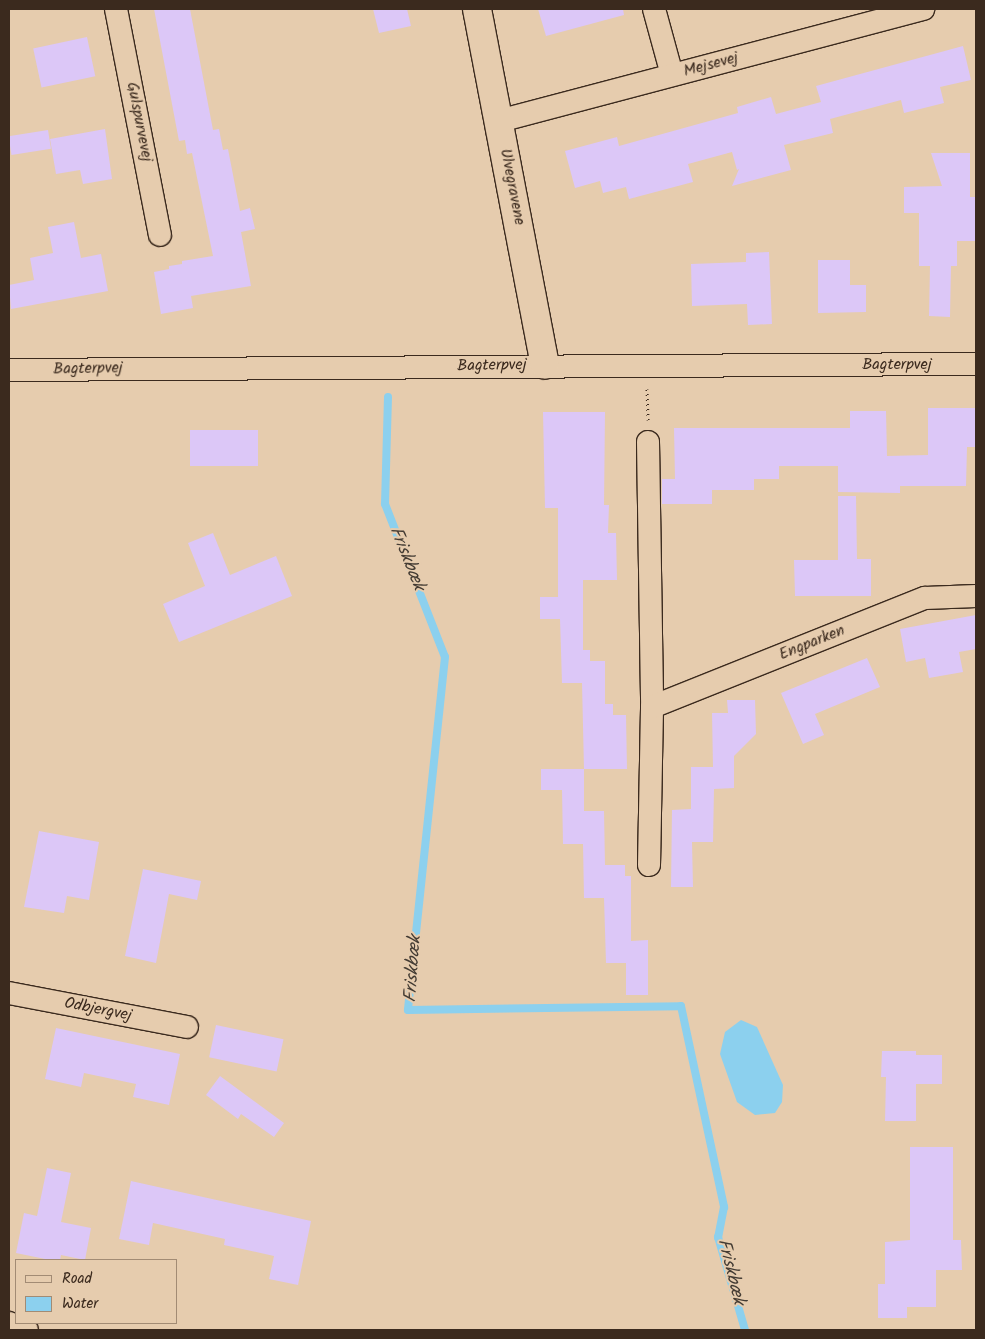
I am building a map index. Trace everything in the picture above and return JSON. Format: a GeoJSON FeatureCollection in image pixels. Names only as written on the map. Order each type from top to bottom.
{"type":"FeatureCollection","features":[{"type":"Feature","properties":{"kind":"street","name":"Gulspurvevej"},"geometry":{"type":"LineString","coordinates":[[116,9],[160,235]]}},
{"type":"Feature","properties":{"kind":"street","name":"Ulvegravene"},"geometry":{"type":"LineString","coordinates":[[477,9],[545,365]]}},
{"type":"Feature","properties":{"kind":"street"},"geometry":{"type":"LineString","coordinates":[[654,9],[672,75]]}},
{"type":"Feature","properties":{"kind":"street","name":"Mejsevej"},"geometry":{"type":"LineString","coordinates":[[499,121],[923,9]]}},
{"type":"Feature","properties":{"kind":"street","name":"Bagterpvej"},"geometry":{"type":"LineString","coordinates":[[9,370],[545,365],[976,364]]}},
{"type":"Feature","properties":{"kind":"street"},"geometry":{"type":"LineString","coordinates":[[648,442],[652,707],[649,865]]}},
{"type":"Feature","properties":{"kind":"street","name":"Engparken"},"geometry":{"type":"LineString","coordinates":[[652,707],[925,598],[976,596]]}},
{"type":"Feature","properties":{"kind":"street","name":"Odbjergvej"},"geometry":{"type":"LineString","coordinates":[[9,993],[187,1027]]}},
{"type":"Feature","properties":{"kind":"street"},"geometry":{"type":"LineString","coordinates":[[9,1322],[27,1330]]}},
{"type":"Feature","properties":{"kind":"path"},"geometry":{"type":"LineString","coordinates":[[647,366],[648,442]]}},
{"type":"Feature","properties":{"kind":"water"},"geometry":{"type":"Polygon","coordinates":[[[741,1020],[757,1027],[783,1085],[782,1102],[775,1113],[755,1115],[737,1102],[720,1054],[725,1032],[741,1020]]]}},
{"type":"Feature","properties":{"kind":"building"},"geometry":{"type":"Polygon","coordinates":[[[154,9],[190,9],[213,130],[219,129],[223,150],[228,149],[240,211],[250,208],[255,229],[241,232],[251,286],[191,296],[193,308],[161,314],[154,272],[169,269],[169,266],[182,264],[182,261],[213,256],[192,153],[187,154],[185,140],[179,141],[154,9]]]}},
{"type":"Feature","properties":{"kind":"building"},"geometry":{"type":"Polygon","coordinates":[[[373,9],[407,9],[411,26],[379,33],[373,9]]]}},
{"type":"Feature","properties":{"kind":"building"},"geometry":{"type":"Polygon","coordinates":[[[538,9],[623,9],[624,15],[546,36],[538,9]]]}},
{"type":"Feature","properties":{"kind":"building"},"geometry":{"type":"Polygon","coordinates":[[[87,37],[95,76],[42,88],[33,48],[87,37]]]}},
{"type":"Feature","properties":{"kind":"building"},"geometry":{"type":"Polygon","coordinates":[[[963,46],[971,80],[940,87],[944,103],[904,113],[901,100],[830,119],[833,133],[784,145],[791,170],[732,186],[739,169],[737,170],[732,152],[688,164],[693,182],[629,199],[626,187],[603,193],[600,181],[575,188],[565,151],[617,137],[619,146],[738,113],[737,107],[771,97],[776,114],[821,102],[816,86],[963,46]]]}},
{"type":"Feature","properties":{"kind":"building"},"geometry":{"type":"Polygon","coordinates":[[[105,129],[112,179],[83,184],[80,170],[56,174],[50,139],[105,129]]]}},
{"type":"Feature","properties":{"kind":"building"},"geometry":{"type":"Polygon","coordinates":[[[48,130],[51,149],[11,155],[9,136],[48,130]]]}},
{"type":"Feature","properties":{"kind":"building"},"geometry":{"type":"Polygon","coordinates":[[[931,153],[970,153],[970,197],[976,197],[976,241],[957,241],[957,266],[951,266],[950,317],[929,316],[930,266],[919,266],[919,213],[904,213],[904,187],[942,186],[931,153]]]}},
{"type":"Feature","properties":{"kind":"building"},"geometry":{"type":"Polygon","coordinates":[[[74,222],[81,258],[101,254],[108,291],[11,309],[9,285],[34,280],[30,258],[53,253],[48,227],[74,222]]]}},
{"type":"Feature","properties":{"kind":"building"},"geometry":{"type":"Polygon","coordinates":[[[769,252],[772,324],[748,325],[747,304],[692,306],[691,264],[746,262],[746,253],[769,252]]]}},
{"type":"Feature","properties":{"kind":"building"},"geometry":{"type":"Polygon","coordinates":[[[818,260],[850,260],[850,285],[866,285],[866,312],[818,313],[818,260]]]}},
{"type":"Feature","properties":{"kind":"building"},"geometry":{"type":"Polygon","coordinates":[[[928,408],[976,408],[976,447],[967,447],[966,486],[900,486],[900,493],[838,492],[838,466],[779,466],[779,479],[754,479],[754,490],[712,490],[712,504],[662,504],[662,479],[675,479],[674,428],[850,428],[850,411],[886,411],[887,456],[928,455],[928,408]]]}},
{"type":"Feature","properties":{"kind":"building"},"geometry":{"type":"Polygon","coordinates":[[[543,412],[605,412],[604,505],[609,505],[608,533],[616,533],[617,580],[583,580],[583,650],[590,650],[590,661],[605,661],[605,704],[613,704],[613,715],[626,715],[627,769],[584,769],[582,683],[562,683],[560,619],[540,619],[540,597],[558,597],[558,508],[545,508],[543,412]]]}},
{"type":"Feature","properties":{"kind":"building"},"geometry":{"type":"Polygon","coordinates":[[[190,430],[258,430],[258,466],[190,466],[190,430]]]}},
{"type":"Feature","properties":{"kind":"building"},"geometry":{"type":"Polygon","coordinates":[[[838,496],[856,496],[857,559],[871,559],[871,596],[795,596],[794,560],[838,560],[838,496]]]}},
{"type":"Feature","properties":{"kind":"building"},"geometry":{"type":"Polygon","coordinates":[[[213,533],[230,575],[276,556],[292,596],[179,642],[163,604],[205,586],[188,543],[213,533]]]}},
{"type":"Feature","properties":{"kind":"building"},"geometry":{"type":"Polygon","coordinates":[[[976,615],[976,649],[959,652],[963,672],[929,678],[925,658],[906,662],[900,629],[976,615]]]}},
{"type":"Feature","properties":{"kind":"building"},"geometry":{"type":"Polygon","coordinates":[[[867,658],[880,687],[815,714],[824,735],[803,744],[781,693],[867,658]]]}},
{"type":"Feature","properties":{"kind":"building"},"geometry":{"type":"Polygon","coordinates":[[[727,700],[755,700],[756,734],[734,756],[734,788],[714,789],[713,842],[692,842],[693,887],[671,887],[672,810],[691,809],[691,767],[713,767],[712,713],[728,713],[727,700]]]}},
{"type":"Feature","properties":{"kind":"building"},"geometry":{"type":"Polygon","coordinates":[[[541,769],[584,769],[584,811],[604,811],[605,865],[625,865],[625,876],[631,876],[631,941],[648,940],[648,995],[626,995],[626,963],[606,963],[604,898],[584,898],[583,844],[563,844],[562,790],[541,790],[541,769]]]}},
{"type":"Feature","properties":{"kind":"building"},"geometry":{"type":"Polygon","coordinates":[[[39,831],[99,842],[89,900],[67,896],[64,913],[24,907],[39,831]]]}},
{"type":"Feature","properties":{"kind":"building"},"geometry":{"type":"Polygon","coordinates":[[[143,869],[201,881],[197,900],[169,894],[156,963],[125,956],[143,869]]]}},
{"type":"Feature","properties":{"kind":"building"},"geometry":{"type":"Polygon","coordinates":[[[216,1025],[283,1039],[277,1072],[209,1057],[216,1025]]]}},
{"type":"Feature","properties":{"kind":"building"},"geometry":{"type":"Polygon","coordinates":[[[56,1028],[180,1054],[169,1105],[133,1097],[136,1084],[84,1073],[81,1087],[45,1079],[56,1028]]]}},
{"type":"Feature","properties":{"kind":"building"},"geometry":{"type":"Polygon","coordinates":[[[882,1051],[916,1051],[916,1055],[942,1055],[942,1084],[916,1084],[916,1121],[885,1121],[886,1077],[881,1077],[882,1051]]]}},
{"type":"Feature","properties":{"kind":"building"},"geometry":{"type":"Polygon","coordinates":[[[220,1076],[284,1123],[274,1137],[241,1114],[238,1119],[206,1095],[220,1076]]]}},
{"type":"Feature","properties":{"kind":"building"},"geometry":{"type":"Polygon","coordinates":[[[910,1147],[953,1147],[953,1240],[961,1240],[962,1270],[936,1270],[936,1307],[907,1307],[907,1318],[878,1318],[878,1284],[885,1284],[885,1242],[910,1240],[910,1147]]]}},
{"type":"Feature","properties":{"kind":"building"},"geometry":{"type":"Polygon","coordinates":[[[47,1168],[71,1173],[61,1222],[91,1228],[85,1259],[61,1255],[60,1259],[45,1259],[16,1253],[24,1213],[37,1216],[47,1168]]]}},
{"type":"Feature","properties":{"kind":"building"},"geometry":{"type":"Polygon","coordinates":[[[131,1181],[311,1221],[298,1285],[269,1279],[274,1256],[224,1245],[225,1239],[153,1223],[149,1245],[119,1239],[131,1181]]]}},
{"type":"Feature","properties":{"kind":"waterway","name":"Friskbæk"},"geometry":{"type":"LineString","coordinates":[[388,397],[385,504],[445,657],[408,1010],[681,1006],[724,1207],[718,1237],[745,1330]]}}]}
